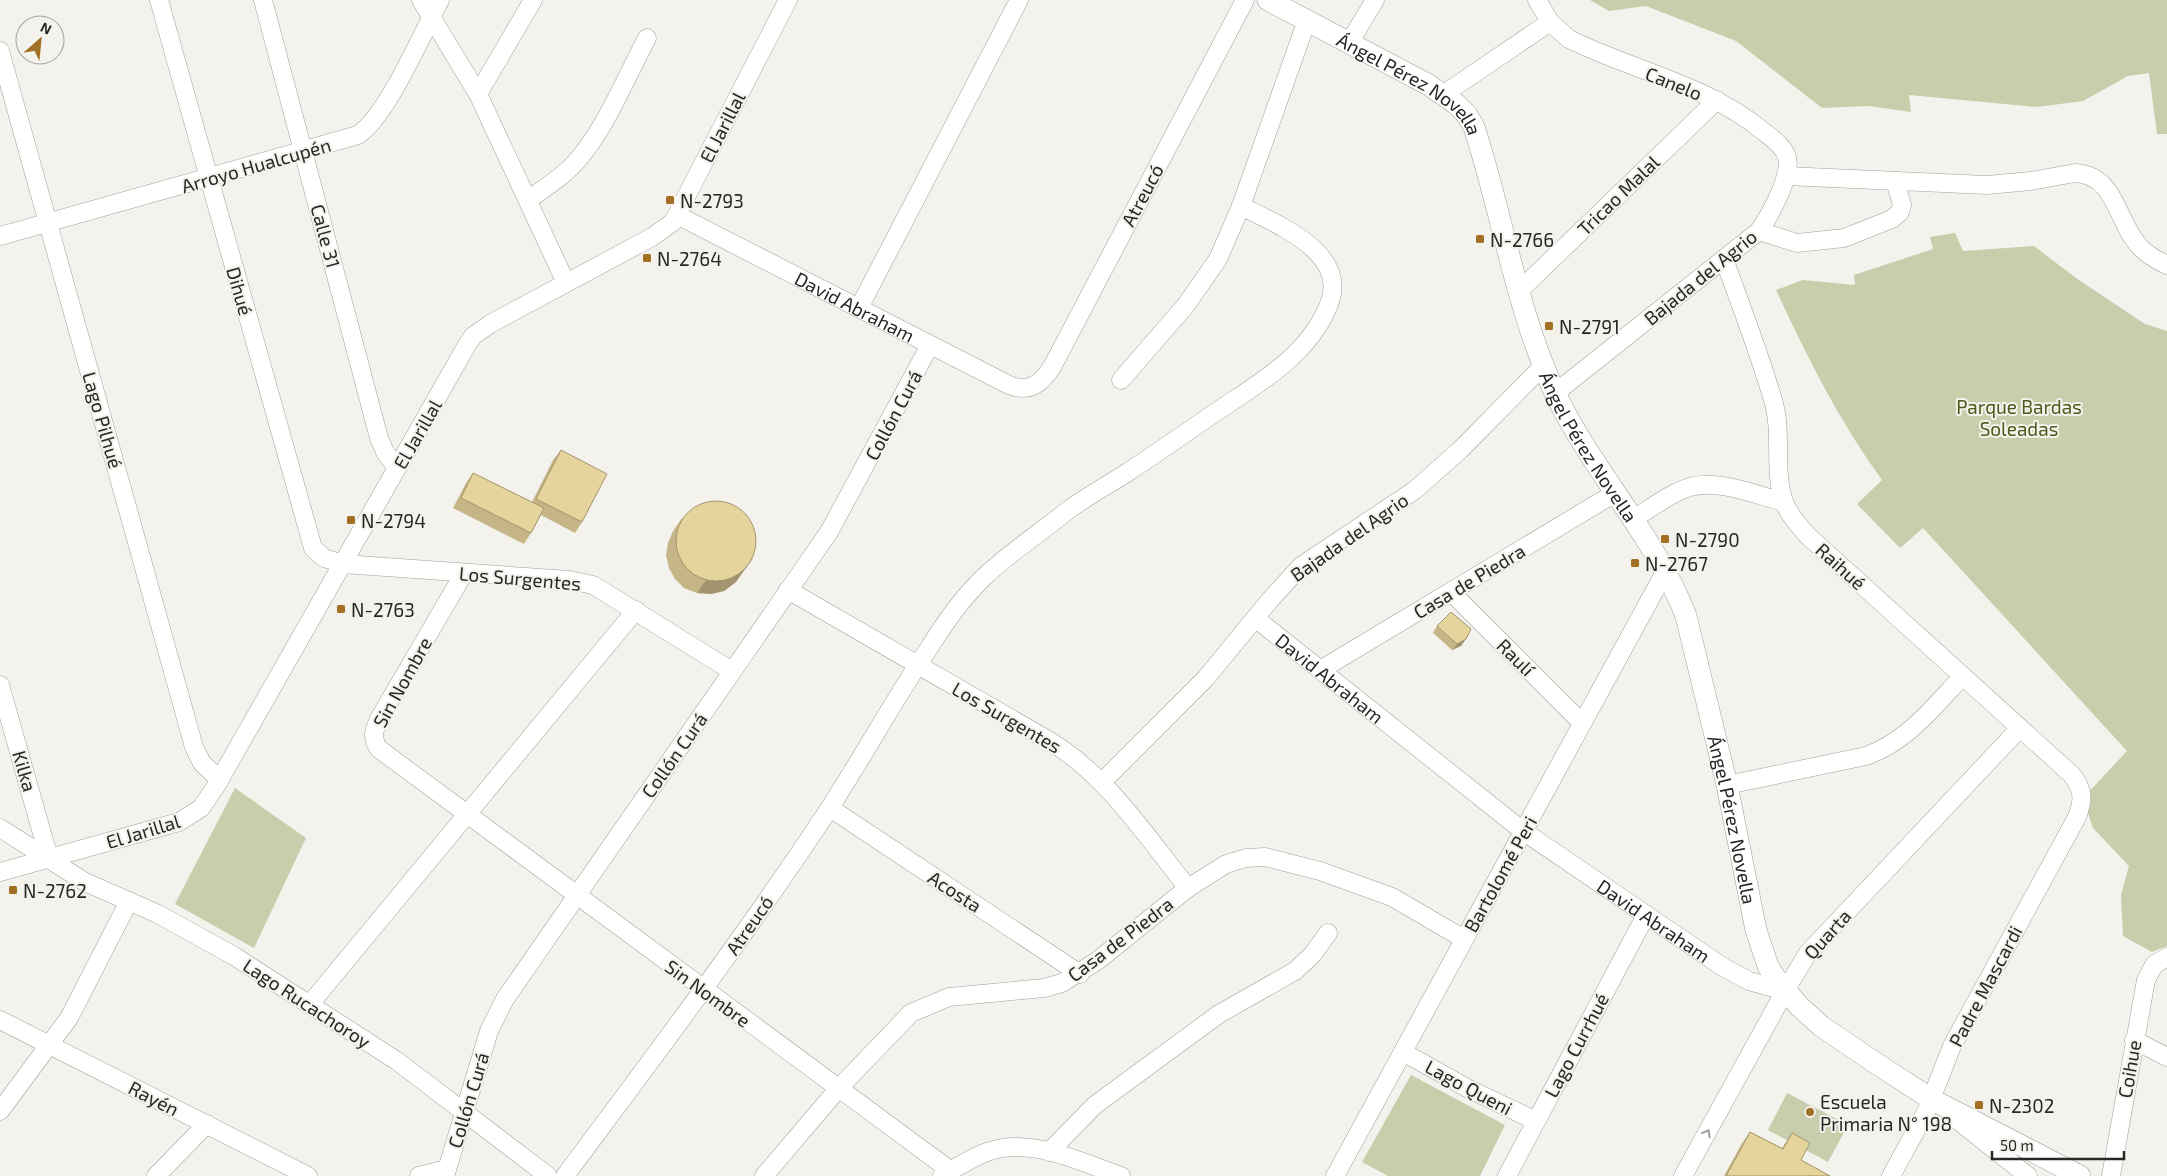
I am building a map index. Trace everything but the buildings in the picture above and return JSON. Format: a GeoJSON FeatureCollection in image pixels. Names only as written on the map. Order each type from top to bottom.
{"type":"FeatureCollection","features":[{"type":"Feature","properties":{"kind":"main road","name":"Ángel Pérez Novella"},"geometry":{"type":"LineString","coordinates":[[1268,0],[1444,94],[1467,115],[1474,128],[1519,291],[1543,366],[1575,430],[1664,572],[1686,616],[1727,785],[1756,930],[1768,966],[1785,991]]}},
{"type":"Feature","properties":{"kind":"main road","name":"David Abraham"},"geometry":{"type":"LineString","coordinates":[[1785,991],[1821,1026],[1931,1099],[2080,1176]]}},
{"type":"Feature","properties":{"kind":"street","name":"Dihué"},"geometry":{"type":"LineString","coordinates":[[159,0],[310,541],[317,554],[331,561],[343,564]]}},
{"type":"Feature","properties":{"kind":"street","name":"Calle 31"},"geometry":{"type":"LineString","coordinates":[[263,0],[379,438],[385,452],[397,468]]}},
{"type":"Feature","properties":{"kind":"street"},"geometry":{"type":"LineString","coordinates":[[421,0],[478,94],[566,283]]}},
{"type":"Feature","properties":{"kind":"street","name":"Arroyo Hualcupén"},"geometry":{"type":"LineString","coordinates":[[0,236],[358,135],[371,125],[381,112],[440,0]]}},
{"type":"Feature","properties":{"kind":"street"},"geometry":{"type":"LineString","coordinates":[[478,94],[533,0]]}},
{"type":"Feature","properties":{"kind":"street","name":"El Jarillal"},"geometry":{"type":"LineString","coordinates":[[0,872],[179,822],[201,808],[220,780],[473,336],[490,324],[660,232],[677,215],[788,0]]}},
{"type":"Feature","properties":{"kind":"street"},"geometry":{"type":"LineString","coordinates":[[860,308],[1019,0]]}},
{"type":"Feature","properties":{"kind":"street","name":"Atreucó"},"geometry":{"type":"LineString","coordinates":[[1034,387],[1042,382],[1052,368],[1245,0]]}},
{"type":"Feature","properties":{"kind":"street"},"geometry":{"type":"LineString","coordinates":[[1349,43],[1375,0]]}},
{"type":"Feature","properties":{"kind":"street"},"geometry":{"type":"LineString","coordinates":[[1444,94],[1550,22],[1537,0]]}},
{"type":"Feature","properties":{"kind":"street"},"geometry":{"type":"LineString","coordinates":[[1121,380],[1203,282],[1230,236],[1306,20]]}},
{"type":"Feature","properties":{"kind":"street","name":"Canelo"},"geometry":{"type":"LineString","coordinates":[[1550,22],[1564,35],[1581,44],[1717,100],[1745,116],[1777,142],[1787,158]]}},
{"type":"Feature","properties":{"kind":"street"},"geometry":{"type":"LineString","coordinates":[[528,200],[564,173],[581,156],[593,139],[647,38]]}},
{"type":"Feature","properties":{"kind":"street","name":"Lago Pilhué"},"geometry":{"type":"LineString","coordinates":[[0,52],[194,747],[202,763],[220,780]]}},
{"type":"Feature","properties":{"kind":"street","name":"Tricao Malal"},"geometry":{"type":"LineString","coordinates":[[1519,291],[1717,100]]}},
{"type":"Feature","properties":{"kind":"street","name":"Bajada del Agrio"},"geometry":{"type":"LineString","coordinates":[[1556,393],[1759,231],[1772,209],[1786,176],[1787,158]]}},
{"type":"Feature","properties":{"kind":"street"},"geometry":{"type":"LineString","coordinates":[[1786,176],[2010,184],[2086,173],[2103,183],[2128,230],[2141,248],[2167,265]]}},
{"type":"Feature","properties":{"kind":"street"},"geometry":{"type":"LineString","coordinates":[[1759,231],[1797,243],[1844,238],[1892,219],[1900,212],[1902,205],[1895,181]]}},
{"type":"Feature","properties":{"kind":"street","name":"Atreucó"},"geometry":{"type":"LineString","coordinates":[[565,1176],[704,990],[830,808],[918,664],[950,617],[984,577],[1085,497],[1125,474],[1269,376],[1293,356],[1312,335],[1328,309],[1334,287],[1330,269],[1314,247],[1278,224],[1241,206]]}},
{"type":"Feature","properties":{"kind":"street","name":"David Abraham"},"geometry":{"type":"LineString","coordinates":[[677,215],[1016,388],[1034,387]]}},
{"type":"Feature","properties":{"kind":"street","name":"Raihué"},"geometry":{"type":"LineString","coordinates":[[1724,259],[1775,407],[1778,429],[1778,466],[1784,502],[1794,520],[1808,536],[2071,774],[2081,789],[2083,798]]}},
{"type":"Feature","properties":{"kind":"street","name":"Collón Curá"},"geometry":{"type":"LineString","coordinates":[[446,1173],[464,1110],[496,1014],[514,984],[843,508],[930,345]]}},
{"type":"Feature","properties":{"kind":"street","name":"Bajada del Agrio"},"geometry":{"type":"LineString","coordinates":[[1102,782],[1206,678],[1280,587],[1301,566],[1415,490],[1438,471],[1543,366]]}},
{"type":"Feature","properties":{"kind":"street"},"geometry":{"type":"LineString","coordinates":[[1632,520],[1677,493],[1700,486],[1724,488],[1784,502]]}},
{"type":"Feature","properties":{"kind":"street","name":"Casa de Piedra"},"geometry":{"type":"LineString","coordinates":[[1322,669],[1615,493]]}},
{"type":"Feature","properties":{"kind":"street","name":"Los Surgentes"},"geometry":{"type":"LineString","coordinates":[[343,564],[582,582],[605,591],[732,671]]}},
{"type":"Feature","properties":{"kind":"street","name":"Bartolomé Peri"},"geometry":{"type":"LineString","coordinates":[[1340,1174],[1403,1052],[1664,572]]}},
{"type":"Feature","properties":{"kind":"street","name":"Sin Nombre"},"geometry":{"type":"LineString","coordinates":[[464,573],[379,718],[373,733],[374,741],[379,749],[838,1089],[946,1174]]}},
{"type":"Feature","properties":{"kind":"street","name":"Los Surgentes"},"geometry":{"type":"LineString","coordinates":[[788,590],[918,664],[1081,761],[1102,782],[1188,888]]}},
{"type":"Feature","properties":{"kind":"street","name":"Raulí"},"geometry":{"type":"LineString","coordinates":[[1450,592],[1582,722]]}},
{"type":"Feature","properties":{"kind":"street"},"geometry":{"type":"LineString","coordinates":[[310,1004],[636,610]]}},
{"type":"Feature","properties":{"kind":"street","name":"David Abraham"},"geometry":{"type":"LineString","coordinates":[[1255,618],[1322,669],[1523,831],[1736,974],[1749,981],[1785,991]]}},
{"type":"Feature","properties":{"kind":"street"},"geometry":{"type":"LineString","coordinates":[[1727,785],[1882,751],[1907,734],[1963,676]]}},
{"type":"Feature","properties":{"kind":"street","name":"Kilka"},"geometry":{"type":"LineString","coordinates":[[0,685],[49,858]]}},
{"type":"Feature","properties":{"kind":"street","name":"Quarta"},"geometry":{"type":"LineString","coordinates":[[1683,1176],[1785,991],[1815,945],[2020,728]]}},
{"type":"Feature","properties":{"kind":"street","name":"Padre Mascardi"},"geometry":{"type":"LineString","coordinates":[[1890,1176],[1919,1126],[1952,1046],[2076,819],[2083,798]]}},
{"type":"Feature","properties":{"kind":"street","name":"Acosta"},"geometry":{"type":"LineString","coordinates":[[830,808],[1080,974]]}},
{"type":"Feature","properties":{"kind":"street","name":"Lago Rucachoroy"},"geometry":{"type":"LineString","coordinates":[[0,828],[86,882],[129,901],[206,940],[310,1004],[398,1061],[548,1176]]}},
{"type":"Feature","properties":{"kind":"street","name":"Casa de Piedra"},"geometry":{"type":"LineString","coordinates":[[764,1176],[838,1089],[910,1013],[949,997],[1044,988],[1062,983],[1080,974],[1188,888],[1226,864],[1246,858],[1265,857],[1285,861],[1392,897],[1464,939]]}},
{"type":"Feature","properties":{"kind":"street"},"geometry":{"type":"LineString","coordinates":[[0,1111],[50,1045],[76,1004],[129,901]]}},
{"type":"Feature","properties":{"kind":"street","name":"Lago Currhué"},"geometry":{"type":"LineString","coordinates":[[1507,1176],[1646,915]]}},
{"type":"Feature","properties":{"kind":"street"},"geometry":{"type":"LineString","coordinates":[[1049,1152],[1095,1105],[1219,1014],[1295,971],[1313,954],[1328,933]]}},
{"type":"Feature","properties":{"kind":"street","name":"Coihue"},"geometry":{"type":"LineString","coordinates":[[2111,1176],[2146,980],[2160,961]]}},
{"type":"Feature","properties":{"kind":"street","name":"Rayén"},"geometry":{"type":"LineString","coordinates":[[0,1020],[308,1176]]}},
{"type":"Feature","properties":{"kind":"street"},"geometry":{"type":"LineString","coordinates":[[2134,1040],[2167,1057]]}},
{"type":"Feature","properties":{"kind":"street","name":"Lago Queni"},"geometry":{"type":"LineString","coordinates":[[1403,1052],[1467,1088],[1536,1121]]}},
{"type":"Feature","properties":{"kind":"street"},"geometry":{"type":"LineString","coordinates":[[1931,1099],[2028,1176]]}},
{"type":"Feature","properties":{"kind":"street"},"geometry":{"type":"LineString","coordinates":[[156,1176],[207,1124]]}},
{"type":"Feature","properties":{"kind":"street"},"geometry":{"type":"LineString","coordinates":[[946,1174],[988,1152],[1009,1147],[1029,1147],[1122,1176]]}},
{"type":"Feature","properties":{"kind":"street"},"geometry":{"type":"LineString","coordinates":[[419,1176],[446,1173]]}},
{"type":"Feature","properties":{"kind":"green space"},"geometry":{"type":"Polygon","coordinates":[[[1590,0],[2167,0],[2167,134],[2157,134],[2149,73],[2128,76],[2083,101],[2037,107],[1909,95],[1911,112],[1868,106],[1822,108],[1736,41],[1646,6],[1609,11],[1590,0]]]}},
{"type":"Feature","properties":{"kind":"green space","name":"Parque Bardas Soleadas"},"geometry":{"type":"Polygon","coordinates":[[[1955,233],[1963,251],[2034,246],[2076,278],[2145,324],[2167,331],[2167,946],[2152,952],[2123,936],[2121,895],[2129,866],[2093,828],[2083,798],[2127,751],[1923,528],[1900,548],[1857,504],[1882,480],[1866,458],[1824,388],[1776,290],[1803,280],[1855,285],[1854,275],[1933,249],[1930,237],[1955,233]]]}},
{"type":"Feature","properties":{"kind":"green space"},"geometry":{"type":"Polygon","coordinates":[[[235,788],[306,838],[254,948],[175,904],[235,788]]]}},
{"type":"Feature","properties":{"kind":"green space"},"geometry":{"type":"Polygon","coordinates":[[[1411,1075],[1505,1125],[1480,1176],[1388,1176],[1362,1162],[1411,1075]]]}},
{"type":"Feature","properties":{"kind":"green space"},"geometry":{"type":"Polygon","coordinates":[[[1787,1093],[1848,1125],[1828,1162],[1768,1130],[1787,1093]]]}},
{"type":"Feature","properties":{"kind":"place","name":"N-2793"},"geometry":{"type":"Point","coordinates":[670,200]}},
{"type":"Feature","properties":{"kind":"place","name":"N-2766"},"geometry":{"type":"Point","coordinates":[1480,239]}},
{"type":"Feature","properties":{"kind":"place","name":"N-2764"},"geometry":{"type":"Point","coordinates":[647,258]}},
{"type":"Feature","properties":{"kind":"place","name":"N-2791"},"geometry":{"type":"Point","coordinates":[1549,326]}},
{"type":"Feature","properties":{"kind":"place","name":"N-2794"},"geometry":{"type":"Point","coordinates":[351,520]}},
{"type":"Feature","properties":{"kind":"place","name":"N-2790"},"geometry":{"type":"Point","coordinates":[1665,539]}},
{"type":"Feature","properties":{"kind":"place","name":"N-2767"},"geometry":{"type":"Point","coordinates":[1635,563]}},
{"type":"Feature","properties":{"kind":"place","name":"N-2763"},"geometry":{"type":"Point","coordinates":[341,609]}},
{"type":"Feature","properties":{"kind":"place","name":"N-2762"},"geometry":{"type":"Point","coordinates":[13,890]}},
{"type":"Feature","properties":{"kind":"place","name":"N-2302"},"geometry":{"type":"Point","coordinates":[1979,1105]}},
{"type":"Feature","properties":{"kind":"place","name":"Escuela Primaria N° 198"},"geometry":{"type":"Point","coordinates":[1810,1112]}}]}
